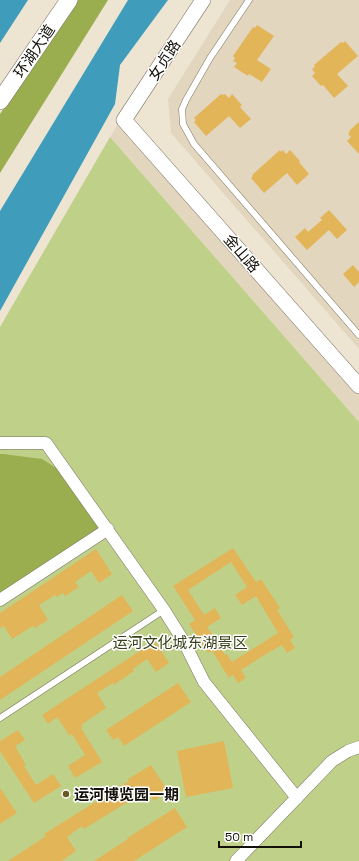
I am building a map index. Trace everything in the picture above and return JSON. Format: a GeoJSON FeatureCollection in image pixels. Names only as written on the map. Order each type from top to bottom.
{"type":"FeatureCollection","features":[{"type":"Feature","properties":{"kind":"main road","name":"环湖大道"},"geometry":{"type":"LineString","coordinates":[[0,101],[69,0]]}},
{"type":"Feature","properties":{"kind":"street","name":"女贞路"},"geometry":{"type":"LineString","coordinates":[[124,120],[204,0]]}},
{"type":"Feature","properties":{"kind":"street","name":"金山路"},"geometry":{"type":"LineString","coordinates":[[124,120],[359,386]]}},
{"type":"Feature","properties":{"kind":"street"},"geometry":{"type":"LineString","coordinates":[[0,443],[46,443],[164,610],[184,642],[204,682],[296,798]]}},
{"type":"Feature","properties":{"kind":"street"},"geometry":{"type":"LineString","coordinates":[[0,600],[108,529]]}},
{"type":"Feature","properties":{"kind":"street"},"geometry":{"type":"LineString","coordinates":[[236,861],[332,761],[348,751],[359,747]]}},
{"type":"Feature","properties":{"kind":"lane"},"geometry":{"type":"LineString","coordinates":[[249,0],[210,58],[186,100],[182,109],[183,124],[194,144],[359,335]]}},
{"type":"Feature","properties":{"kind":"lane"},"geometry":{"type":"LineString","coordinates":[[0,718],[164,610]]}},
{"type":"Feature","properties":{"kind":"shaded area"},"geometry":{"type":"Polygon","coordinates":[[[230,0],[359,0],[359,349],[171,133],[168,99],[230,0]]]}},
{"type":"Feature","properties":{"kind":"shaded area"},"geometry":{"type":"Polygon","coordinates":[[[119,122],[359,394],[359,422],[110,137],[119,122]]]}},
{"type":"Feature","properties":{"kind":"green space"},"geometry":{"type":"Polygon","coordinates":[[[78,0],[108,0],[0,173],[0,114],[78,0]]]}},
{"type":"Feature","properties":{"kind":"green space","name":"运河文化城东湖景区"},"geometry":{"type":"Polygon","coordinates":[[[110,137],[359,422],[359,861],[0,861],[0,327],[110,137]]]}},
{"type":"Feature","properties":{"kind":"green space"},"geometry":{"type":"Polygon","coordinates":[[[0,454],[42,459],[56,468],[99,528],[0,593],[0,454]]]}},
{"type":"Feature","properties":{"kind":"water"},"geometry":{"type":"Polygon","coordinates":[[[0,0],[28,0],[0,43],[0,0]]]}},
{"type":"Feature","properties":{"kind":"water"},"geometry":{"type":"Polygon","coordinates":[[[128,0],[168,0],[120,65],[115,104],[0,311],[0,211],[128,0]]]}},
{"type":"Feature","properties":{"kind":"building"},"geometry":{"type":"Polygon","coordinates":[[[257,25],[274,36],[257,60],[271,69],[262,82],[249,74],[248,76],[234,67],[237,63],[233,61],[235,58],[233,56],[253,27],[255,28],[257,25]]]}},
{"type":"Feature","properties":{"kind":"building"},"geometry":{"type":"Polygon","coordinates":[[[345,41],[358,56],[337,74],[348,86],[334,98],[323,85],[321,86],[312,76],[315,73],[312,69],[315,67],[314,65],[341,42],[343,43],[345,41]]]}},
{"type":"Feature","properties":{"kind":"building"},"geometry":{"type":"Polygon","coordinates":[[[221,94],[225,94],[229,98],[232,94],[242,105],[240,107],[251,119],[240,128],[229,116],[206,136],[194,122],[196,120],[194,118],[221,94]]]}},
{"type":"Feature","properties":{"kind":"building"},"geometry":{"type":"Polygon","coordinates":[[[359,122],[359,154],[347,141],[351,137],[348,134],[350,132],[349,131],[359,122]]]}},
{"type":"Feature","properties":{"kind":"building"},"geometry":{"type":"Polygon","coordinates":[[[280,150],[281,152],[283,150],[286,154],[290,150],[309,174],[297,185],[287,173],[264,193],[251,178],[253,176],[252,175],[280,150]]]}},
{"type":"Feature","properties":{"kind":"building"},"geometry":{"type":"Polygon","coordinates":[[[329,210],[347,230],[337,239],[329,230],[307,250],[295,237],[305,228],[308,232],[322,220],[320,218],[329,210]]]}},
{"type":"Feature","properties":{"kind":"building"},"geometry":{"type":"Polygon","coordinates":[[[353,265],[359,272],[359,282],[354,287],[343,274],[353,265]]]}},
{"type":"Feature","properties":{"kind":"building"},"geometry":{"type":"Polygon","coordinates":[[[233,548],[256,582],[261,579],[280,608],[277,610],[294,637],[290,640],[295,648],[287,653],[282,645],[266,654],[241,670],[246,678],[238,683],[233,675],[229,678],[212,651],[208,653],[189,624],[195,620],[173,586],[233,548]],[[231,562],[188,590],[204,615],[215,608],[221,618],[207,627],[225,655],[227,654],[232,662],[278,633],[256,596],[242,605],[235,595],[247,587],[231,562]]]}},
{"type":"Feature","properties":{"kind":"building"},"geometry":{"type":"Polygon","coordinates":[[[96,549],[112,574],[99,583],[91,571],[75,582],[79,587],[65,596],[63,593],[57,597],[55,595],[39,605],[48,620],[35,628],[33,626],[12,639],[4,626],[0,628],[0,613],[96,549]]]}},
{"type":"Feature","properties":{"kind":"building"},"geometry":{"type":"Polygon","coordinates":[[[122,595],[133,611],[0,700],[0,677],[122,595]]]}},
{"type":"Feature","properties":{"kind":"building"},"geometry":{"type":"Polygon","coordinates":[[[155,641],[169,663],[156,672],[147,659],[133,669],[134,671],[114,685],[113,683],[97,693],[106,708],[81,725],[83,727],[81,728],[102,762],[75,778],[68,766],[85,755],[72,734],[70,736],[57,717],[48,724],[42,715],[155,641]]]}},
{"type":"Feature","properties":{"kind":"building"},"geometry":{"type":"Polygon","coordinates":[[[178,683],[191,702],[124,746],[118,737],[113,740],[106,730],[178,683]]]}},
{"type":"Feature","properties":{"kind":"building"},"geometry":{"type":"Polygon","coordinates":[[[18,730],[25,740],[15,746],[26,765],[24,766],[36,785],[53,774],[61,786],[34,803],[0,751],[0,741],[18,730]]]}},
{"type":"Feature","properties":{"kind":"building"},"geometry":{"type":"Polygon","coordinates":[[[224,741],[233,788],[186,797],[177,751],[224,741]]]}},
{"type":"Feature","properties":{"kind":"building"},"geometry":{"type":"Polygon","coordinates":[[[151,765],[168,791],[154,801],[145,786],[129,797],[131,800],[84,829],[82,826],[67,837],[76,851],[62,861],[8,861],[46,836],[44,834],[129,781],[128,779],[151,765]]]}},
{"type":"Feature","properties":{"kind":"building"},"geometry":{"type":"Polygon","coordinates":[[[0,788],[17,813],[0,824],[0,788]]]}},
{"type":"Feature","properties":{"kind":"building"},"geometry":{"type":"Polygon","coordinates":[[[175,808],[187,827],[134,861],[94,861],[128,839],[127,838],[175,808]]]}},
{"type":"Feature","properties":{"kind":"place","name":"运河博览园一期"},"geometry":{"type":"Point","coordinates":[66,794]}}]}
